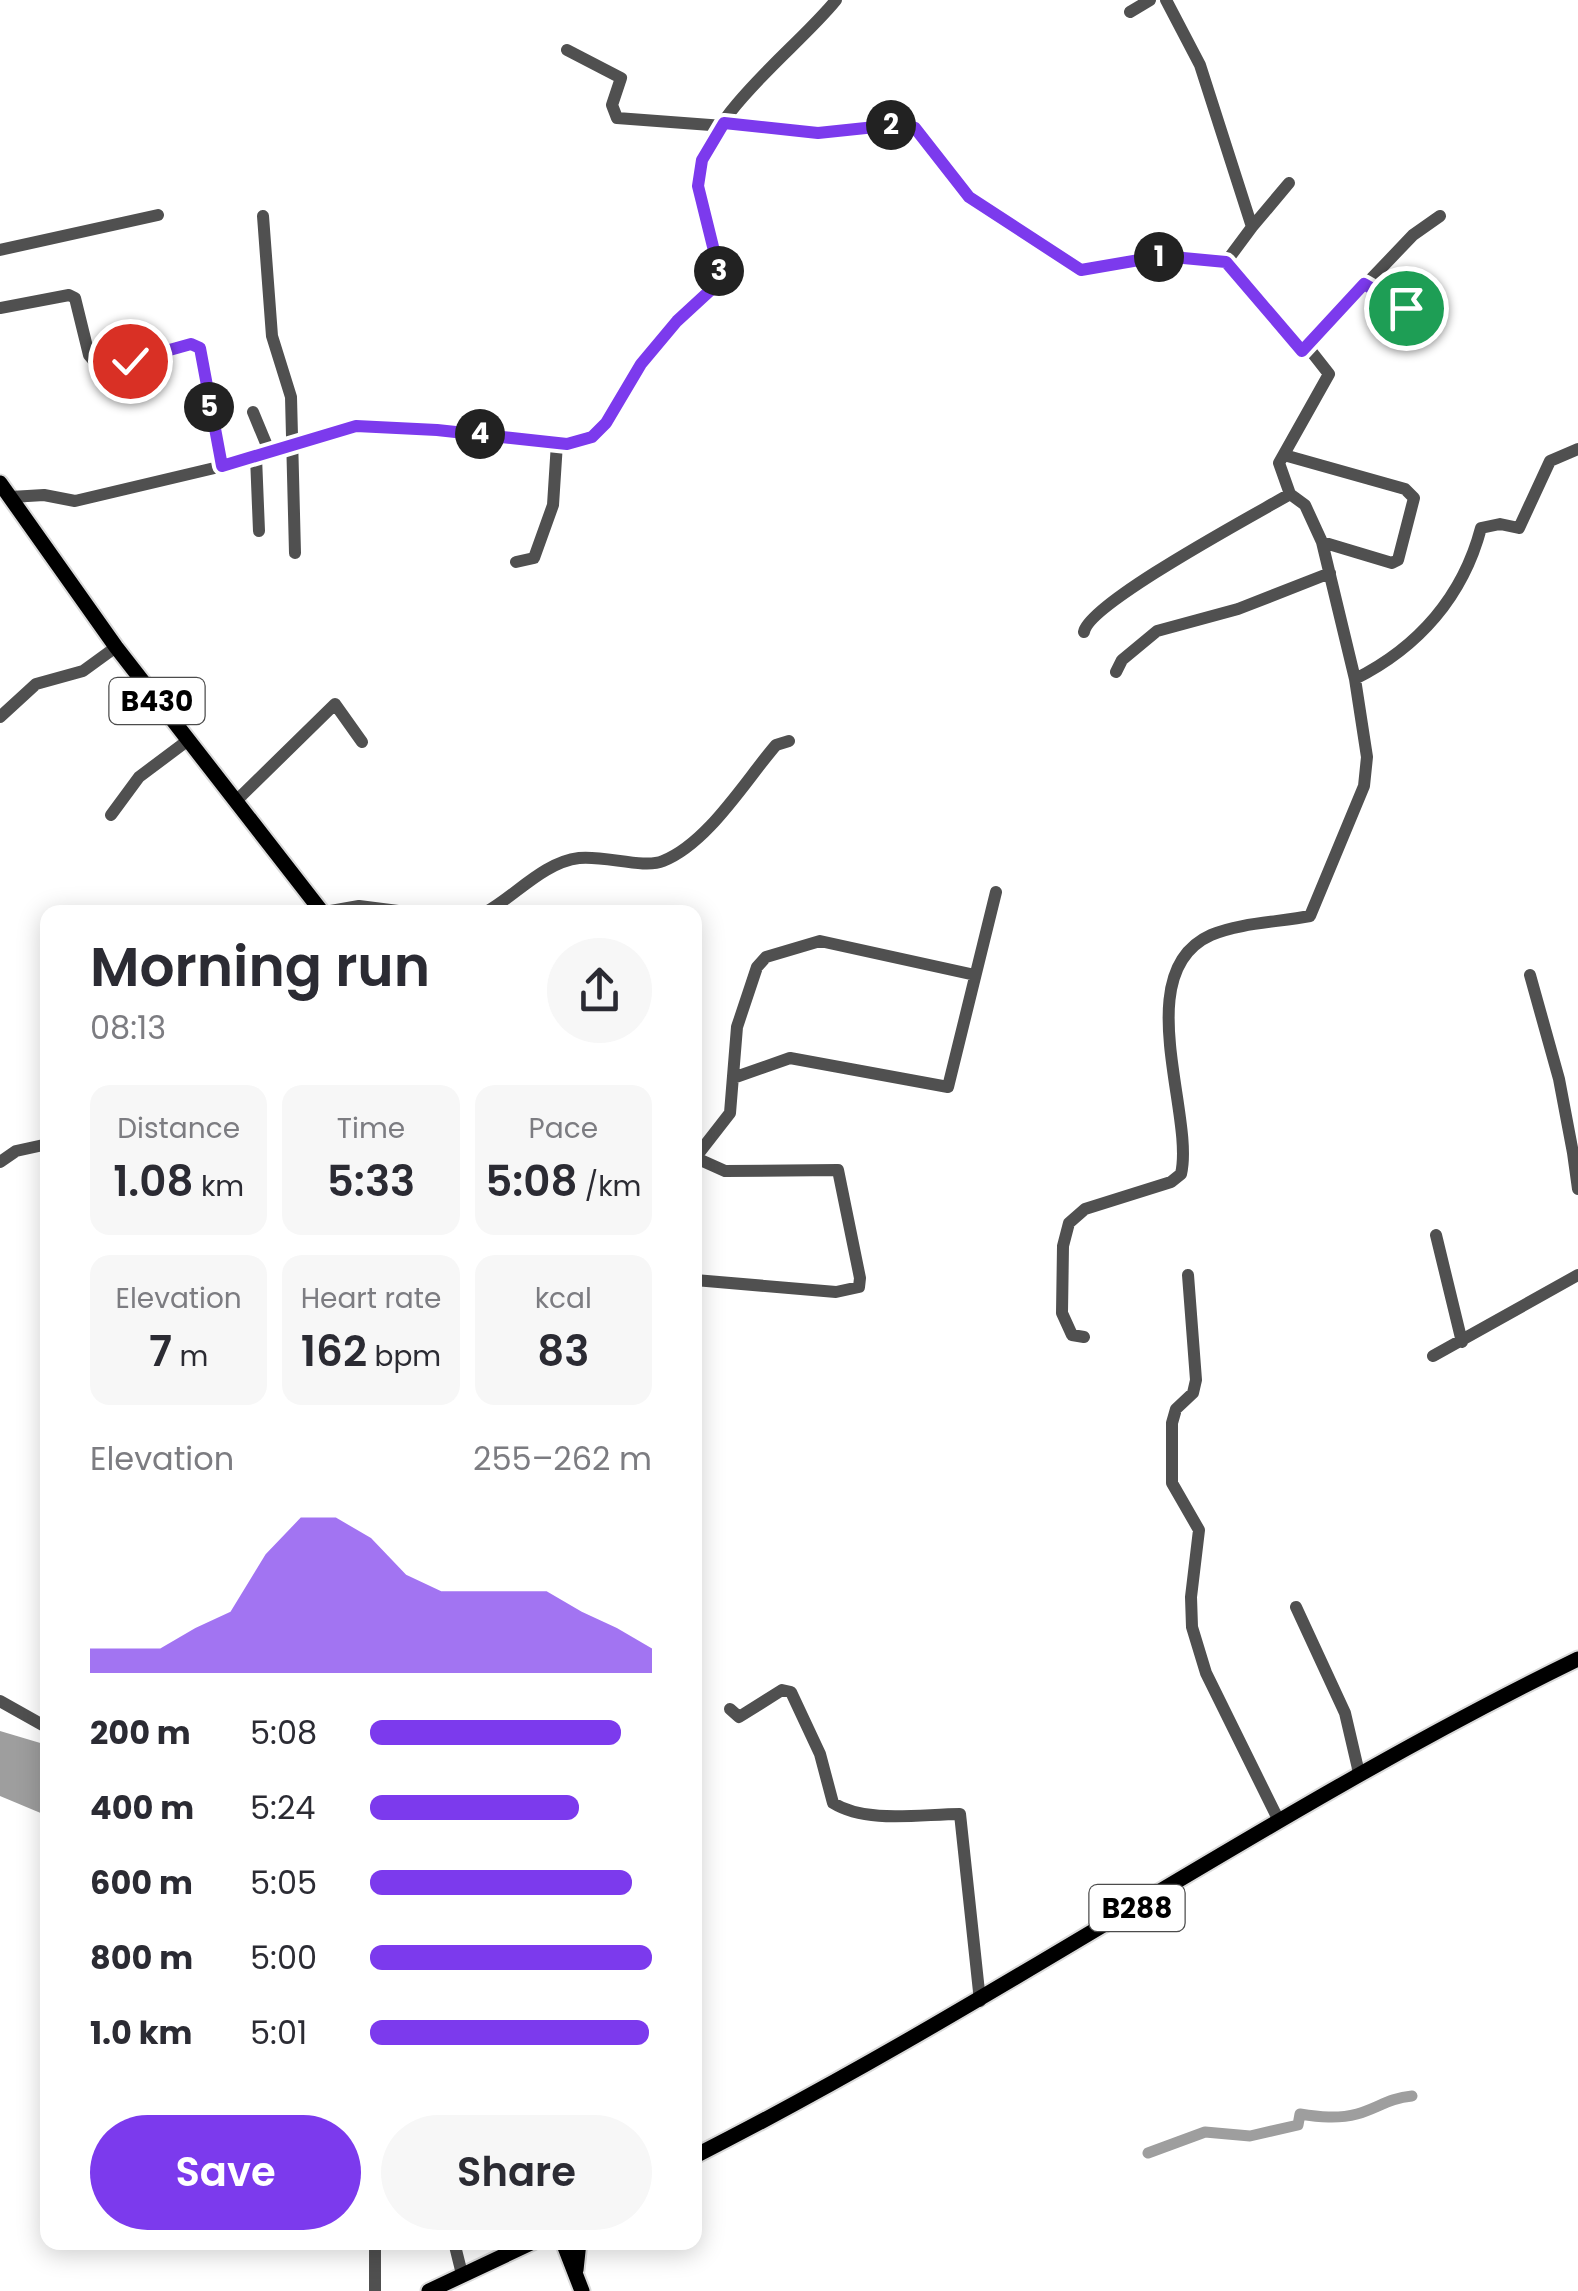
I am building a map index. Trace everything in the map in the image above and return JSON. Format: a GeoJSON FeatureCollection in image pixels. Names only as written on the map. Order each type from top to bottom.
{"type":"FeatureCollection","features":[{"type":"Feature","properties":{"kind":"main road","name":"B430"},"geometry":{"type":"LineString","coordinates":[[0,483],[116,647],[318,905]]}},
{"type":"Feature","properties":{"kind":"main road","name":"B288"},"geometry":{"type":"LineString","coordinates":[[702,2152],[980,2001],[1438,1727],[1578,1659]]}},
{"type":"Feature","properties":{"kind":"main road"},"geometry":{"type":"LineString","coordinates":[[502,2254],[508,2250]]}},
{"type":"Feature","properties":{"kind":"main road"},"geometry":{"type":"LineString","coordinates":[[429,2291],[512,2250]]}},
{"type":"Feature","properties":{"kind":"main road"},"geometry":{"type":"LineString","coordinates":[[566,2250],[582,2291]]}},
{"type":"Feature","properties":{"kind":"main road"},"geometry":{"type":"LineString","coordinates":[[576,2270],[578,2250]]}},
{"type":"Feature","properties":{"kind":"street"},"geometry":{"type":"LineString","coordinates":[[11,497],[44,495],[75,501],[294,447],[356,426],[557,443],[592,437],[606,423],[641,364],[677,321],[715,286],[719,271],[698,186],[702,160],[724,123],[836,0]]}},
{"type":"Feature","properties":{"kind":"street"},"geometry":{"type":"LineString","coordinates":[[1130,12],[1150,0]]}},
{"type":"Feature","properties":{"kind":"street"},"geometry":{"type":"LineString","coordinates":[[1166,0],[1200,65],[1252,227]]}},
{"type":"Feature","properties":{"kind":"street"},"geometry":{"type":"LineString","coordinates":[[568,50],[621,78],[612,105],[617,118],[818,133],[904,124],[924,137],[969,197],[1081,270],[1162,256],[1226,262],[1302,351],[1413,235],[1440,216]]}},
{"type":"Feature","properties":{"kind":"street"},"geometry":{"type":"LineString","coordinates":[[1226,262],[1289,183]]}},
{"type":"Feature","properties":{"kind":"street"},"geometry":{"type":"LineString","coordinates":[[0,250],[158,214]]}},
{"type":"Feature","properties":{"kind":"street"},"geometry":{"type":"LineString","coordinates":[[262,216],[272,336],[291,396],[294,553]]}},
{"type":"Feature","properties":{"kind":"street"},"geometry":{"type":"LineString","coordinates":[[1364,284],[1406,308],[1424,308],[1434,300]]}},
{"type":"Feature","properties":{"kind":"street"},"geometry":{"type":"LineString","coordinates":[[0,308],[69,295],[76,298],[89,355],[96,362],[130,361],[191,344],[200,348],[222,466]]}},
{"type":"Feature","properties":{"kind":"street"},"geometry":{"type":"LineString","coordinates":[[1084,1336],[1072,1335],[1062,1314],[1063,1246],[1069,1224],[1086,1209],[1181,1174],[1180,1119],[1166,1045],[1173,983],[1190,950],[1211,935],[1310,916],[1364,786],[1366,757],[1355,680],[1322,542],[1305,505],[1290,494],[1279,463],[1329,374],[1307,346]]}},
{"type":"Feature","properties":{"kind":"street"},"geometry":{"type":"LineString","coordinates":[[253,412],[263,455],[259,531]]}},
{"type":"Feature","properties":{"kind":"street"},"geometry":{"type":"LineString","coordinates":[[516,562],[534,558],[553,505],[557,443]]}},
{"type":"Feature","properties":{"kind":"street"},"geometry":{"type":"LineString","coordinates":[[1355,680],[1392,656],[1452,601],[1472,564],[1481,528],[1500,524],[1519,528],[1550,461],[1578,450]]}},
{"type":"Feature","properties":{"kind":"street"},"geometry":{"type":"LineString","coordinates":[[1284,456],[1405,489],[1414,498],[1398,560],[1392,563],[1322,542]]}},
{"type":"Feature","properties":{"kind":"street"},"geometry":{"type":"LineString","coordinates":[[1084,632],[1091,618],[1122,592],[1290,494]]}},
{"type":"Feature","properties":{"kind":"street"},"geometry":{"type":"LineString","coordinates":[[1116,672],[1122,660],[1157,631],[1238,609],[1330,573]]}},
{"type":"Feature","properties":{"kind":"street"},"geometry":{"type":"LineString","coordinates":[[0,717],[36,684],[83,671],[116,647]]}},
{"type":"Feature","properties":{"kind":"street"},"geometry":{"type":"LineString","coordinates":[[236,801],[335,704],[362,742]]}},
{"type":"Feature","properties":{"kind":"street"},"geometry":{"type":"LineString","coordinates":[[110,815],[139,777],[187,741]]}},
{"type":"Feature","properties":{"kind":"street"},"geometry":{"type":"LineString","coordinates":[[496,905],[536,877],[574,858],[613,856],[652,865],[668,860],[702,831],[776,744],[790,741]]}},
{"type":"Feature","properties":{"kind":"street"},"geometry":{"type":"LineString","coordinates":[[734,1078],[790,1058],[948,1087],[996,892]]}},
{"type":"Feature","properties":{"kind":"street"},"geometry":{"type":"LineString","coordinates":[[702,1145],[730,1113],[737,1026],[757,967],[766,957],[820,940],[975,974]]}},
{"type":"Feature","properties":{"kind":"street"},"geometry":{"type":"LineString","coordinates":[[1530,975],[1576,1153],[1578,1190]]}},
{"type":"Feature","properties":{"kind":"street"},"geometry":{"type":"LineString","coordinates":[[0,1162],[16,1152],[40,1146]]}},
{"type":"Feature","properties":{"kind":"street"},"geometry":{"type":"LineString","coordinates":[[702,1161],[725,1171],[838,1170],[860,1278],[859,1287],[836,1292],[702,1281]]}},
{"type":"Feature","properties":{"kind":"street"},"geometry":{"type":"LineString","coordinates":[[1436,1235],[1462,1342]]}},
{"type":"Feature","properties":{"kind":"street"},"geometry":{"type":"LineString","coordinates":[[1433,1356],[1578,1275]]}},
{"type":"Feature","properties":{"kind":"street"},"geometry":{"type":"LineString","coordinates":[[1188,1276],[1196,1380],[1193,1393],[1176,1409],[1172,1424],[1172,1483],[1200,1530],[1191,1597],[1192,1626],[1206,1674],[1279,1821]]}},
{"type":"Feature","properties":{"kind":"street"},"geometry":{"type":"LineString","coordinates":[[1296,1607],[1345,1712],[1359,1774]]}},
{"type":"Feature","properties":{"kind":"street"},"geometry":{"type":"LineString","coordinates":[[730,1709],[739,1717],[782,1690],[791,1692],[820,1754],[832,1803],[844,1810],[868,1814],[960,1814],[980,2001]]}},
{"type":"Feature","properties":{"kind":"street"},"geometry":{"type":"LineString","coordinates":[[0,1701],[40,1724]]}},
{"type":"Feature","properties":{"kind":"street"},"geometry":{"type":"LineString","coordinates":[[375,2250],[375,2291]]}},
{"type":"Feature","properties":{"kind":"street"},"geometry":{"type":"LineString","coordinates":[[456,2250],[462,2274]]}},
{"type":"Feature","properties":{"kind":"shaded area"},"geometry":{"type":"Polygon","coordinates":[[[0,1731],[40,1743],[40,1813],[0,1796],[0,1731]]]}},
{"type":"Feature","properties":{"kind":"waterway"},"geometry":{"type":"LineString","coordinates":[[1148,2153],[1205,2132],[1250,2136],[1298,2125],[1300,2114],[1350,2116],[1412,2096]]}},
{"type":"Feature","properties":{"kind":"route"},"geometry":{"type":"LineString","coordinates":[[130,361],[191,344],[200,348],[222,466],[356,426],[567,444],[592,437],[606,423],[641,364],[677,321],[715,286],[719,271],[698,186],[702,160],[724,123],[818,133],[904,124],[915,128],[969,197],[1006,217],[1052,254],[1081,270],[1162,256],[1226,262],[1302,351],[1364,284],[1406,308]]}}]}
